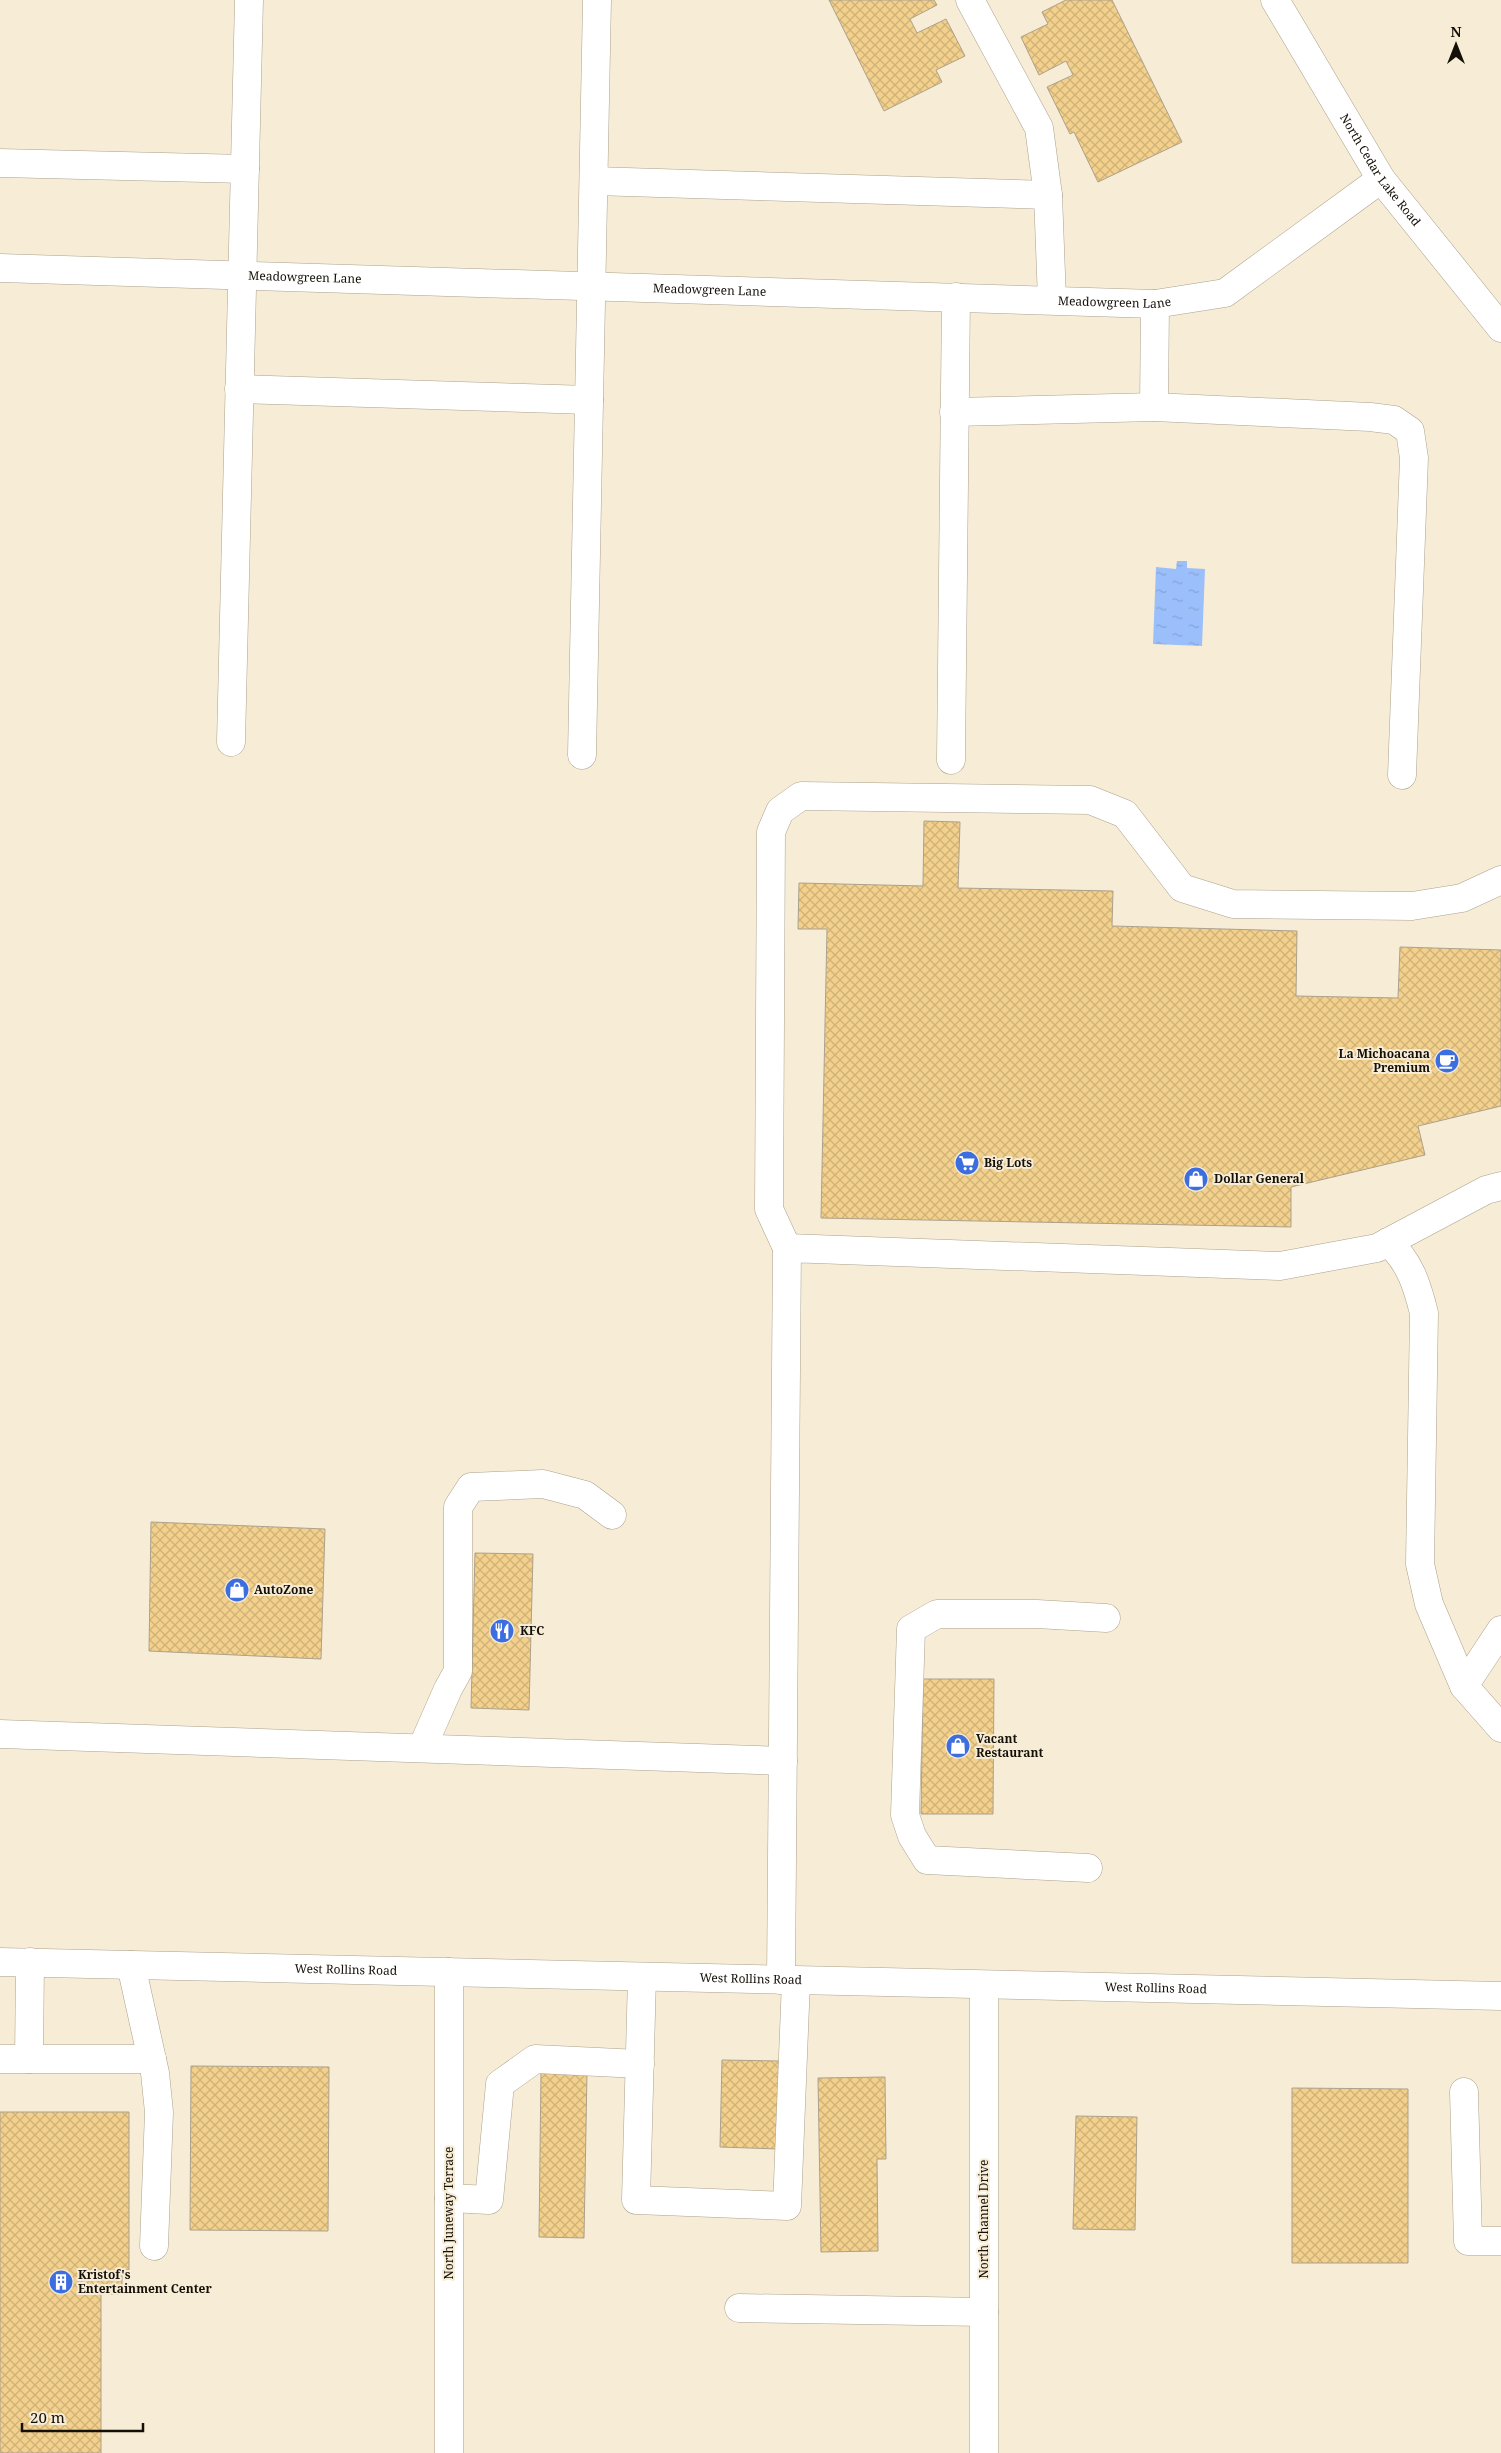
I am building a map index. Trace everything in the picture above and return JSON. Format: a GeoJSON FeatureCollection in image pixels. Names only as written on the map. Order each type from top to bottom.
{"type":"FeatureCollection","features":[{"type":"Feature","properties":{"kind":"main road"},"geometry":{"type":"LineString","coordinates":[[231,742],[249,0]]}},
{"type":"Feature","properties":{"kind":"main road"},"geometry":{"type":"LineString","coordinates":[[582,755],[597,0]]}},
{"type":"Feature","properties":{"kind":"main road"},"geometry":{"type":"LineString","coordinates":[[970,0],[1039,128],[1048,195],[1052,300]]}},
{"type":"Feature","properties":{"kind":"main road","name":"North Cedar Lake Road"},"geometry":{"type":"LineString","coordinates":[[1275,0],[1381,179],[1501,328]]}},
{"type":"Feature","properties":{"kind":"main road"},"geometry":{"type":"LineString","coordinates":[[0,164],[245,169]]}},
{"type":"Feature","properties":{"kind":"main road","name":"Meadowgreen Lane"},"geometry":{"type":"LineString","coordinates":[[0,268],[1155,304],[1225,293],[1381,179]]}},
{"type":"Feature","properties":{"kind":"main road"},"geometry":{"type":"LineString","coordinates":[[594,181],[1048,195]]}},
{"type":"Feature","properties":{"kind":"main road"},"geometry":{"type":"LineString","coordinates":[[951,760],[956,297]]}},
{"type":"Feature","properties":{"kind":"main road"},"geometry":{"type":"LineString","coordinates":[[1154,407],[1155,304]]}},
{"type":"Feature","properties":{"kind":"main road"},"geometry":{"type":"LineString","coordinates":[[239,389],[589,400]]}},
{"type":"Feature","properties":{"kind":"main road"},"geometry":{"type":"LineString","coordinates":[[954,412],[1154,407],[1370,417],[1394,420],[1410,430],[1414,458],[1402,775]]}},
{"type":"Feature","properties":{"kind":"main road"},"geometry":{"type":"LineString","coordinates":[[642,1977],[636,2200],[786,2206],[789,1981],[782,1761],[786,1248],[769,1209],[771,832],[780,811],[801,796],[1090,800],[1126,814],[1182,888],[1233,904],[1412,906],[1462,898],[1501,880]]}},
{"type":"Feature","properties":{"kind":"main road"},"geometry":{"type":"LineString","coordinates":[[786,1248],[1280,1266],[1377,1248],[1486,1190],[1501,1186]]}},
{"type":"Feature","properties":{"kind":"main road"},"geometry":{"type":"LineString","coordinates":[[1388,1242],[1401,1254],[1416,1280],[1424,1313],[1420,1564],[1429,1604],[1464,1686],[1501,1728]]}},
{"type":"Feature","properties":{"kind":"main road"},"geometry":{"type":"LineString","coordinates":[[422,1748],[458,1671],[458,1507],[471,1487],[543,1484],[585,1495],[612,1515]]}},
{"type":"Feature","properties":{"kind":"main road"},"geometry":{"type":"LineString","coordinates":[[1088,1868],[927,1860],[912,1836],[905,1815],[911,1629],[937,1614],[1038,1614],[1106,1618]]}},
{"type":"Feature","properties":{"kind":"main road"},"geometry":{"type":"LineString","coordinates":[[1464,1686],[1501,1630]]}},
{"type":"Feature","properties":{"kind":"main road"},"geometry":{"type":"LineString","coordinates":[[0,1734],[782,1761]]}},
{"type":"Feature","properties":{"kind":"main road","name":"West Rollins Road"},"geometry":{"type":"LineString","coordinates":[[0,1962],[984,1986],[1501,1996]]}},
{"type":"Feature","properties":{"kind":"main road"},"geometry":{"type":"LineString","coordinates":[[28,2059],[30,1962]]}},
{"type":"Feature","properties":{"kind":"main road"},"geometry":{"type":"LineString","coordinates":[[131,1965],[152,2059],[159,2112],[154,2246]]}},
{"type":"Feature","properties":{"kind":"main road","name":"North Juneway Terrace"},"geometry":{"type":"LineString","coordinates":[[449,1972],[449,2453]]}},
{"type":"Feature","properties":{"kind":"main road","name":"North Channel Drive"},"geometry":{"type":"LineString","coordinates":[[984,1986],[984,2453]]}},
{"type":"Feature","properties":{"kind":"main road"},"geometry":{"type":"LineString","coordinates":[[0,2059],[152,2059]]}},
{"type":"Feature","properties":{"kind":"main road"},"geometry":{"type":"LineString","coordinates":[[449,2198],[489,2200],[500,2084],[534,2059],[640,2064]]}},
{"type":"Feature","properties":{"kind":"main road"},"geometry":{"type":"LineString","coordinates":[[1464,2092],[1468,2240],[1501,2241]]}},
{"type":"Feature","properties":{"kind":"main road"},"geometry":{"type":"LineString","coordinates":[[739,2308],[984,2312]]}},
{"type":"Feature","properties":{"kind":"water"},"geometry":{"type":"Polygon","coordinates":[[[1177,561],[1187,561],[1187,568],[1205,569],[1202,646],[1153,644],[1156,567],[1176,569],[1177,561]]]}},
{"type":"Feature","properties":{"kind":"building"},"geometry":{"type":"Polygon","coordinates":[[[829,0],[934,0],[937,5],[910,19],[917,33],[946,19],[965,56],[936,70],[942,82],[884,111],[829,0]]]}},
{"type":"Feature","properties":{"kind":"building"},"geometry":{"type":"Polygon","coordinates":[[[1066,0],[1112,0],[1182,142],[1098,182],[1074,132],[1070,134],[1047,87],[1073,75],[1066,61],[1039,75],[1021,37],[1048,24],[1042,12],[1066,0]]]}},
{"type":"Feature","properties":{"kind":"building"},"geometry":{"type":"Polygon","coordinates":[[[924,821],[960,822],[958,888],[1113,891],[1112,926],[1297,931],[1296,996],[1398,998],[1400,947],[1501,950],[1501,1106],[1418,1126],[1425,1155],[1291,1187],[1291,1227],[821,1218],[827,929],[798,929],[799,883],[923,886],[924,821]]]}},
{"type":"Feature","properties":{"kind":"building","name":"AutoZone"},"geometry":{"type":"Polygon","coordinates":[[[151,1522],[325,1529],[321,1659],[149,1651],[151,1522]]]}},
{"type":"Feature","properties":{"kind":"building","name":"KFC"},"geometry":{"type":"Polygon","coordinates":[[[475,1553],[533,1554],[529,1710],[471,1708],[475,1553]]]}},
{"type":"Feature","properties":{"kind":"building","name":"Vacant Restaurant"},"geometry":{"type":"Polygon","coordinates":[[[923,1679],[994,1679],[993,1814],[921,1814],[923,1679]]]}},
{"type":"Feature","properties":{"kind":"building"},"geometry":{"type":"Polygon","coordinates":[[[722,2060],[779,2061],[778,2149],[720,2147],[722,2060]]]}},
{"type":"Feature","properties":{"kind":"building"},"geometry":{"type":"Polygon","coordinates":[[[191,2066],[329,2067],[328,2231],[190,2230],[191,2066]]]}},
{"type":"Feature","properties":{"kind":"building"},"geometry":{"type":"Polygon","coordinates":[[[541,2072],[587,2072],[584,2238],[539,2237],[541,2072]]]}},
{"type":"Feature","properties":{"kind":"building"},"geometry":{"type":"Polygon","coordinates":[[[885,2077],[886,2159],[877,2159],[878,2251],[821,2252],[818,2078],[885,2077]]]}},
{"type":"Feature","properties":{"kind":"building"},"geometry":{"type":"Polygon","coordinates":[[[1292,2088],[1408,2089],[1408,2263],[1292,2263],[1292,2088]]]}},
{"type":"Feature","properties":{"kind":"building","name":"Kristof's Entertainment Center"},"geometry":{"type":"Polygon","coordinates":[[[0,2112],[129,2112],[129,2270],[122,2270],[122,2294],[101,2294],[101,2453],[0,2453],[0,2112]]]}},
{"type":"Feature","properties":{"kind":"building"},"geometry":{"type":"Polygon","coordinates":[[[1076,2116],[1137,2117],[1135,2230],[1073,2229],[1076,2116]]]}},
{"type":"Feature","properties":{"kind":"place","name":"La Michoacana Premium"},"geometry":{"type":"Point","coordinates":[1447,1061]}},
{"type":"Feature","properties":{"kind":"place","name":"Big Lots"},"geometry":{"type":"Point","coordinates":[967,1163]}},
{"type":"Feature","properties":{"kind":"place","name":"Dollar General"},"geometry":{"type":"Point","coordinates":[1196,1179]}},
{"type":"Feature","properties":{"kind":"place","name":"AutoZone"},"geometry":{"type":"Point","coordinates":[237,1590]}},
{"type":"Feature","properties":{"kind":"place","name":"KFC"},"geometry":{"type":"Point","coordinates":[502,1631]}},
{"type":"Feature","properties":{"kind":"place","name":"Vacant Restaurant"},"geometry":{"type":"Point","coordinates":[958,1746]}},
{"type":"Feature","properties":{"kind":"place","name":"Kristof's Entertainment Center"},"geometry":{"type":"Point","coordinates":[61,2282]}}]}
